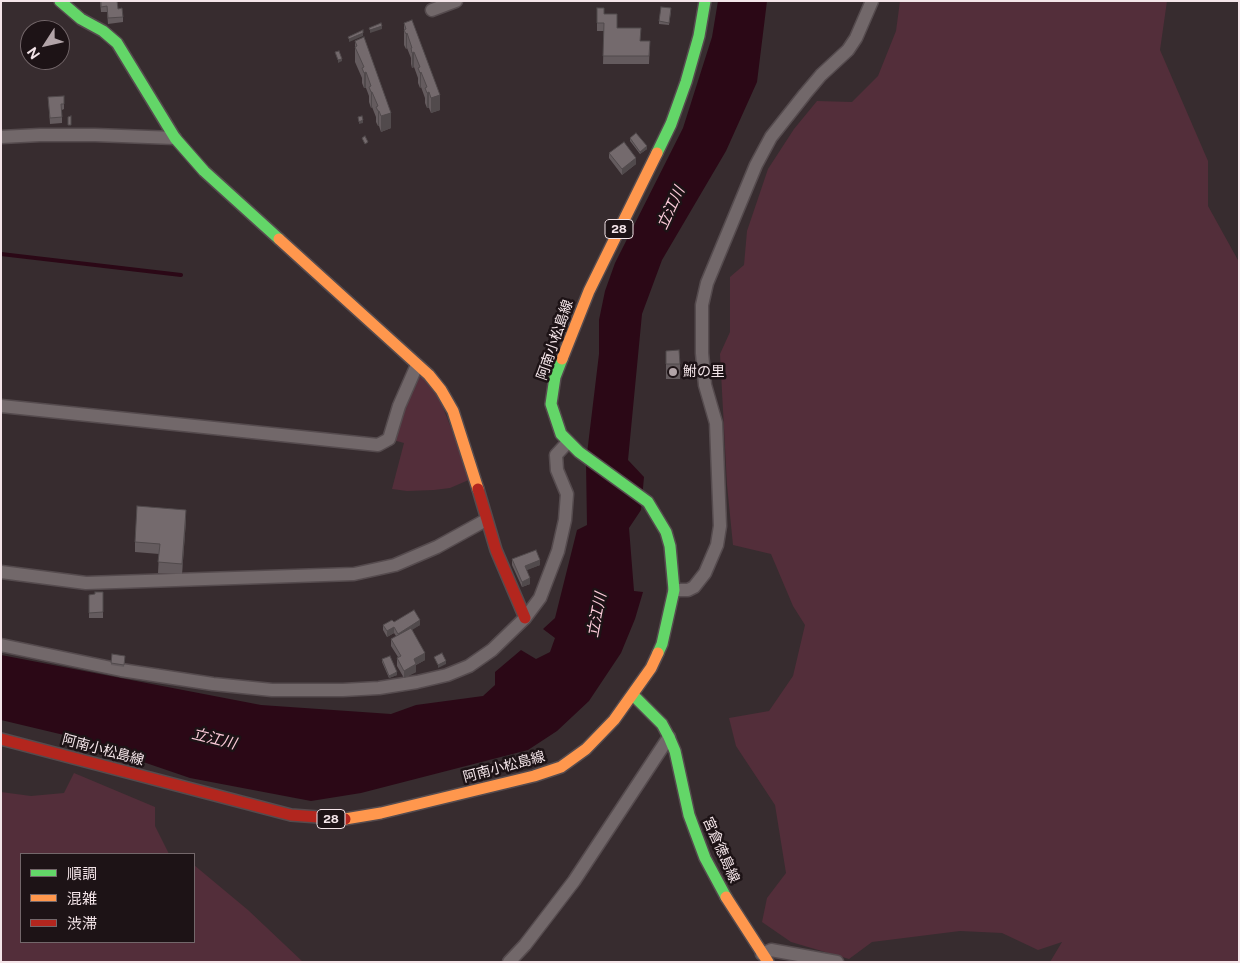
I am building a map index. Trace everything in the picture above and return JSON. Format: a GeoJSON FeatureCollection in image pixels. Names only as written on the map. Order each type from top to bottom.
{"type":"FeatureCollection","features":[{"type":"Feature","properties":{"kind":"main road"},"geometry":{"type":"LineString","coordinates":[[60,1],[81,19],[103,31],[117,43],[175,138],[204,171],[429,375],[441,390],[453,411],[476,479],[496,550],[525,618]]}},
{"type":"Feature","properties":{"kind":"main road","name":"阿南小松島線"},"geometry":{"type":"LineString","coordinates":[[1,739],[291,815],[344,820],[534,776],[561,767],[586,749],[614,720],[651,668],[662,644],[674,590],[670,546],[666,532],[648,502],[579,452],[561,434],[551,404],[556,377],[589,291],[672,124],[699,36],[705,1]]}},
{"type":"Feature","properties":{"kind":"main road","name":"宮倉徳島線"},"geometry":{"type":"LineString","coordinates":[[633,694],[662,724],[669,737],[676,751],[689,815],[702,852],[719,886],[765,958]]}},
{"type":"Feature","properties":{"kind":"street"},"geometry":{"type":"LineString","coordinates":[[432,10],[456,1]]}},
{"type":"Feature","properties":{"kind":"street"},"geometry":{"type":"LineString","coordinates":[[674,590],[688,590],[694,587],[704,573],[717,545],[720,526],[716,423],[704,385],[702,353],[702,305],[707,283],[756,164],[771,137],[810,88],[848,50],[856,38],[872,1]]}},
{"type":"Feature","properties":{"kind":"street"},"geometry":{"type":"LineString","coordinates":[[1,137],[40,134],[175,138]]}},
{"type":"Feature","properties":{"kind":"street"},"geometry":{"type":"LineString","coordinates":[[1,406],[378,445],[389,439],[399,406],[417,365]]}},
{"type":"Feature","properties":{"kind":"street"},"geometry":{"type":"LineString","coordinates":[[1,645],[121,670],[213,684],[272,690],[379,688],[446,675],[469,666],[492,650],[525,618],[540,598],[558,551],[565,520],[567,494],[557,470],[556,455],[568,442]]}},
{"type":"Feature","properties":{"kind":"street"},"geometry":{"type":"LineString","coordinates":[[1,572],[86,582],[354,574],[403,561],[437,547],[486,520]]}},
{"type":"Feature","properties":{"kind":"street"},"geometry":{"type":"LineString","coordinates":[[508,962],[525,944],[574,881],[669,737]]}},
{"type":"Feature","properties":{"kind":"street"},"geometry":{"type":"LineString","coordinates":[[765,958],[771,950],[837,962]]}},
{"type":"Feature","properties":{"kind":"shaded area"},"geometry":{"type":"Polygon","coordinates":[[[900,1],[1167,1],[1160,50],[1208,161],[1208,206],[1239,262],[1239,962],[1050,962],[1062,942],[1038,950],[1002,933],[960,931],[872,942],[849,959],[791,942],[762,922],[767,898],[786,873],[775,805],[736,746],[729,718],[769,711],[793,676],[805,625],[793,606],[771,554],[733,545],[727,485],[720,354],[730,332],[730,277],[744,265],[747,231],[768,169],[794,129],[817,101],[852,102],[878,76],[896,31],[900,1]]]}},
{"type":"Feature","properties":{"kind":"shaded area"},"geometry":{"type":"Polygon","coordinates":[[[421,374],[435,387],[471,479],[450,488],[407,491],[392,489],[404,443],[393,440],[402,409],[421,374]]]}},
{"type":"Feature","properties":{"kind":"shaded area"},"geometry":{"type":"Polygon","coordinates":[[[74,773],[155,807],[155,826],[168,853],[20,853],[20,943],[195,943],[195,866],[248,910],[303,962],[1,962],[1,792],[31,796],[64,793],[74,773]]]}},
{"type":"Feature","properties":{"kind":"water","name":"立江川"},"geometry":{"type":"Polygon","coordinates":[[[718,1],[767,1],[757,82],[726,151],[662,260],[642,314],[628,460],[644,477],[641,510],[629,528],[634,591],[643,592],[635,619],[621,653],[589,701],[557,731],[528,750],[361,793],[311,801],[190,778],[64,735],[1,720],[1,655],[261,705],[391,714],[416,705],[483,696],[495,685],[495,672],[521,650],[536,659],[550,652],[555,638],[543,629],[555,618],[577,530],[587,525],[586,462],[599,354],[599,320],[605,291],[615,263],[683,128],[712,37],[718,1]]]}},
{"type":"Feature","properties":{"kind":"building"},"geometry":{"type":"Polygon","coordinates":[[[101,1],[117,1],[118,9],[122,8],[123,17],[108,18],[107,6],[101,7],[101,1]]]}},
{"type":"Feature","properties":{"kind":"building"},"geometry":{"type":"Polygon","coordinates":[[[661,7],[671,8],[669,23],[659,21],[661,7]]]}},
{"type":"Feature","properties":{"kind":"building"},"geometry":{"type":"Polygon","coordinates":[[[597,8],[604,8],[604,14],[617,14],[617,28],[641,28],[640,41],[650,41],[649,56],[603,56],[604,23],[597,23],[597,8]]]}},
{"type":"Feature","properties":{"kind":"building"},"geometry":{"type":"Polygon","coordinates":[[[412,20],[440,95],[431,98],[425,88],[427,87],[418,68],[420,67],[414,52],[412,53],[407,33],[404,30],[406,29],[404,23],[412,20]]]}},
{"type":"Feature","properties":{"kind":"building"},"geometry":{"type":"Polygon","coordinates":[[[381,23],[382,26],[370,30],[369,28],[381,23]]]}},
{"type":"Feature","properties":{"kind":"building"},"geometry":{"type":"Polygon","coordinates":[[[363,30],[363,33],[349,39],[348,37],[363,30]]]}},
{"type":"Feature","properties":{"kind":"building"},"geometry":{"type":"Polygon","coordinates":[[[364,37],[391,113],[381,116],[376,107],[378,106],[369,87],[371,86],[366,72],[364,73],[362,68],[364,67],[355,47],[357,46],[355,41],[364,37]]]}},
{"type":"Feature","properties":{"kind":"building"},"geometry":{"type":"Polygon","coordinates":[[[339,51],[342,59],[338,60],[335,52],[339,51]]]}},
{"type":"Feature","properties":{"kind":"building"},"geometry":{"type":"Polygon","coordinates":[[[64,96],[64,104],[61,104],[62,117],[50,118],[48,97],[64,96]]]}},
{"type":"Feature","properties":{"kind":"building"},"geometry":{"type":"Polygon","coordinates":[[[71,116],[71,125],[68,125],[68,117],[71,116]]]}},
{"type":"Feature","properties":{"kind":"building"},"geometry":{"type":"Polygon","coordinates":[[[362,116],[363,120],[359,122],[358,117],[362,116]]]}},
{"type":"Feature","properties":{"kind":"building"},"geometry":{"type":"Polygon","coordinates":[[[636,133],[647,146],[640,152],[630,138],[636,133]]]}},
{"type":"Feature","properties":{"kind":"building"},"geometry":{"type":"Polygon","coordinates":[[[365,136],[368,142],[365,144],[362,138],[365,136]]]}},
{"type":"Feature","properties":{"kind":"building"},"geometry":{"type":"Polygon","coordinates":[[[624,142],[636,158],[622,169],[609,153],[624,142]]]}},
{"type":"Feature","properties":{"kind":"building"},"geometry":{"type":"Polygon","coordinates":[[[679,350],[680,364],[666,364],[666,351],[679,350]]]}},
{"type":"Feature","properties":{"kind":"building"},"geometry":{"type":"Polygon","coordinates":[[[137,506],[186,510],[182,564],[158,562],[160,544],[135,542],[137,506]]]}},
{"type":"Feature","properties":{"kind":"building"},"geometry":{"type":"Polygon","coordinates":[[[536,550],[540,560],[525,566],[530,578],[522,582],[512,559],[536,550]]]}},
{"type":"Feature","properties":{"kind":"building"},"geometry":{"type":"Polygon","coordinates":[[[95,592],[103,592],[103,612],[89,613],[89,595],[95,594],[95,592]]]}},
{"type":"Feature","properties":{"kind":"building"},"geometry":{"type":"Polygon","coordinates":[[[414,610],[420,620],[398,634],[394,627],[387,631],[383,625],[392,620],[394,622],[414,610]]]}},
{"type":"Feature","properties":{"kind":"building"},"geometry":{"type":"Polygon","coordinates":[[[411,628],[425,653],[414,659],[416,664],[404,671],[397,658],[401,656],[391,639],[411,628]]]}},
{"type":"Feature","properties":{"kind":"building"},"geometry":{"type":"Polygon","coordinates":[[[442,653],[446,661],[438,665],[434,657],[442,653]]]}},
{"type":"Feature","properties":{"kind":"building"},"geometry":{"type":"Polygon","coordinates":[[[112,654],[125,656],[124,665],[111,663],[112,654]]]}},
{"type":"Feature","properties":{"kind":"building"},"geometry":{"type":"Polygon","coordinates":[[[390,656],[397,672],[389,676],[382,659],[390,656]]]}},
{"type":"Feature","properties":{"kind":"waterway"},"geometry":{"type":"LineString","coordinates":[[1,254],[181,275]]}},
{"type":"Feature","properties":{"kind":"traffic: fast"},"geometry":{"type":"LineString","coordinates":[[60,1],[81,19],[103,31],[117,43],[175,138],[204,171],[279,239]]}},
{"type":"Feature","properties":{"kind":"traffic: fast"},"geometry":{"type":"LineString","coordinates":[[657,153],[671,124],[686,82],[699,36],[705,1]]}},
{"type":"Feature","properties":{"kind":"traffic: fast"},"geometry":{"type":"LineString","coordinates":[[562,359],[555,377],[551,404],[561,434],[579,452],[648,502],[666,532],[670,546],[674,590],[662,644],[658,653]]}},
{"type":"Feature","properties":{"kind":"traffic: fast"},"geometry":{"type":"LineString","coordinates":[[633,695],[662,724],[669,737],[675,751],[689,815],[705,858],[726,897]]}},
{"type":"Feature","properties":{"kind":"traffic: slow"},"geometry":{"type":"LineString","coordinates":[[562,359],[589,291],[657,153]]}},
{"type":"Feature","properties":{"kind":"traffic: slow"},"geometry":{"type":"LineString","coordinates":[[279,239],[429,375],[441,390],[453,411],[478,489]]}},
{"type":"Feature","properties":{"kind":"traffic: slow"},"geometry":{"type":"LineString","coordinates":[[345,819],[381,813],[534,776],[561,767],[586,749],[614,720],[651,668],[658,653]]}},
{"type":"Feature","properties":{"kind":"traffic: slow"},"geometry":{"type":"LineString","coordinates":[[726,897],[768,962]]}},
{"type":"Feature","properties":{"kind":"traffic: jam"},"geometry":{"type":"LineString","coordinates":[[478,489],[496,550],[525,618]]}},
{"type":"Feature","properties":{"kind":"traffic: jam"},"geometry":{"type":"LineString","coordinates":[[1,739],[291,815],[345,819]]}},
{"type":"Feature","properties":{"kind":"place","name":"鮒の里"},"geometry":{"type":"Point","coordinates":[673,372]}}]}
